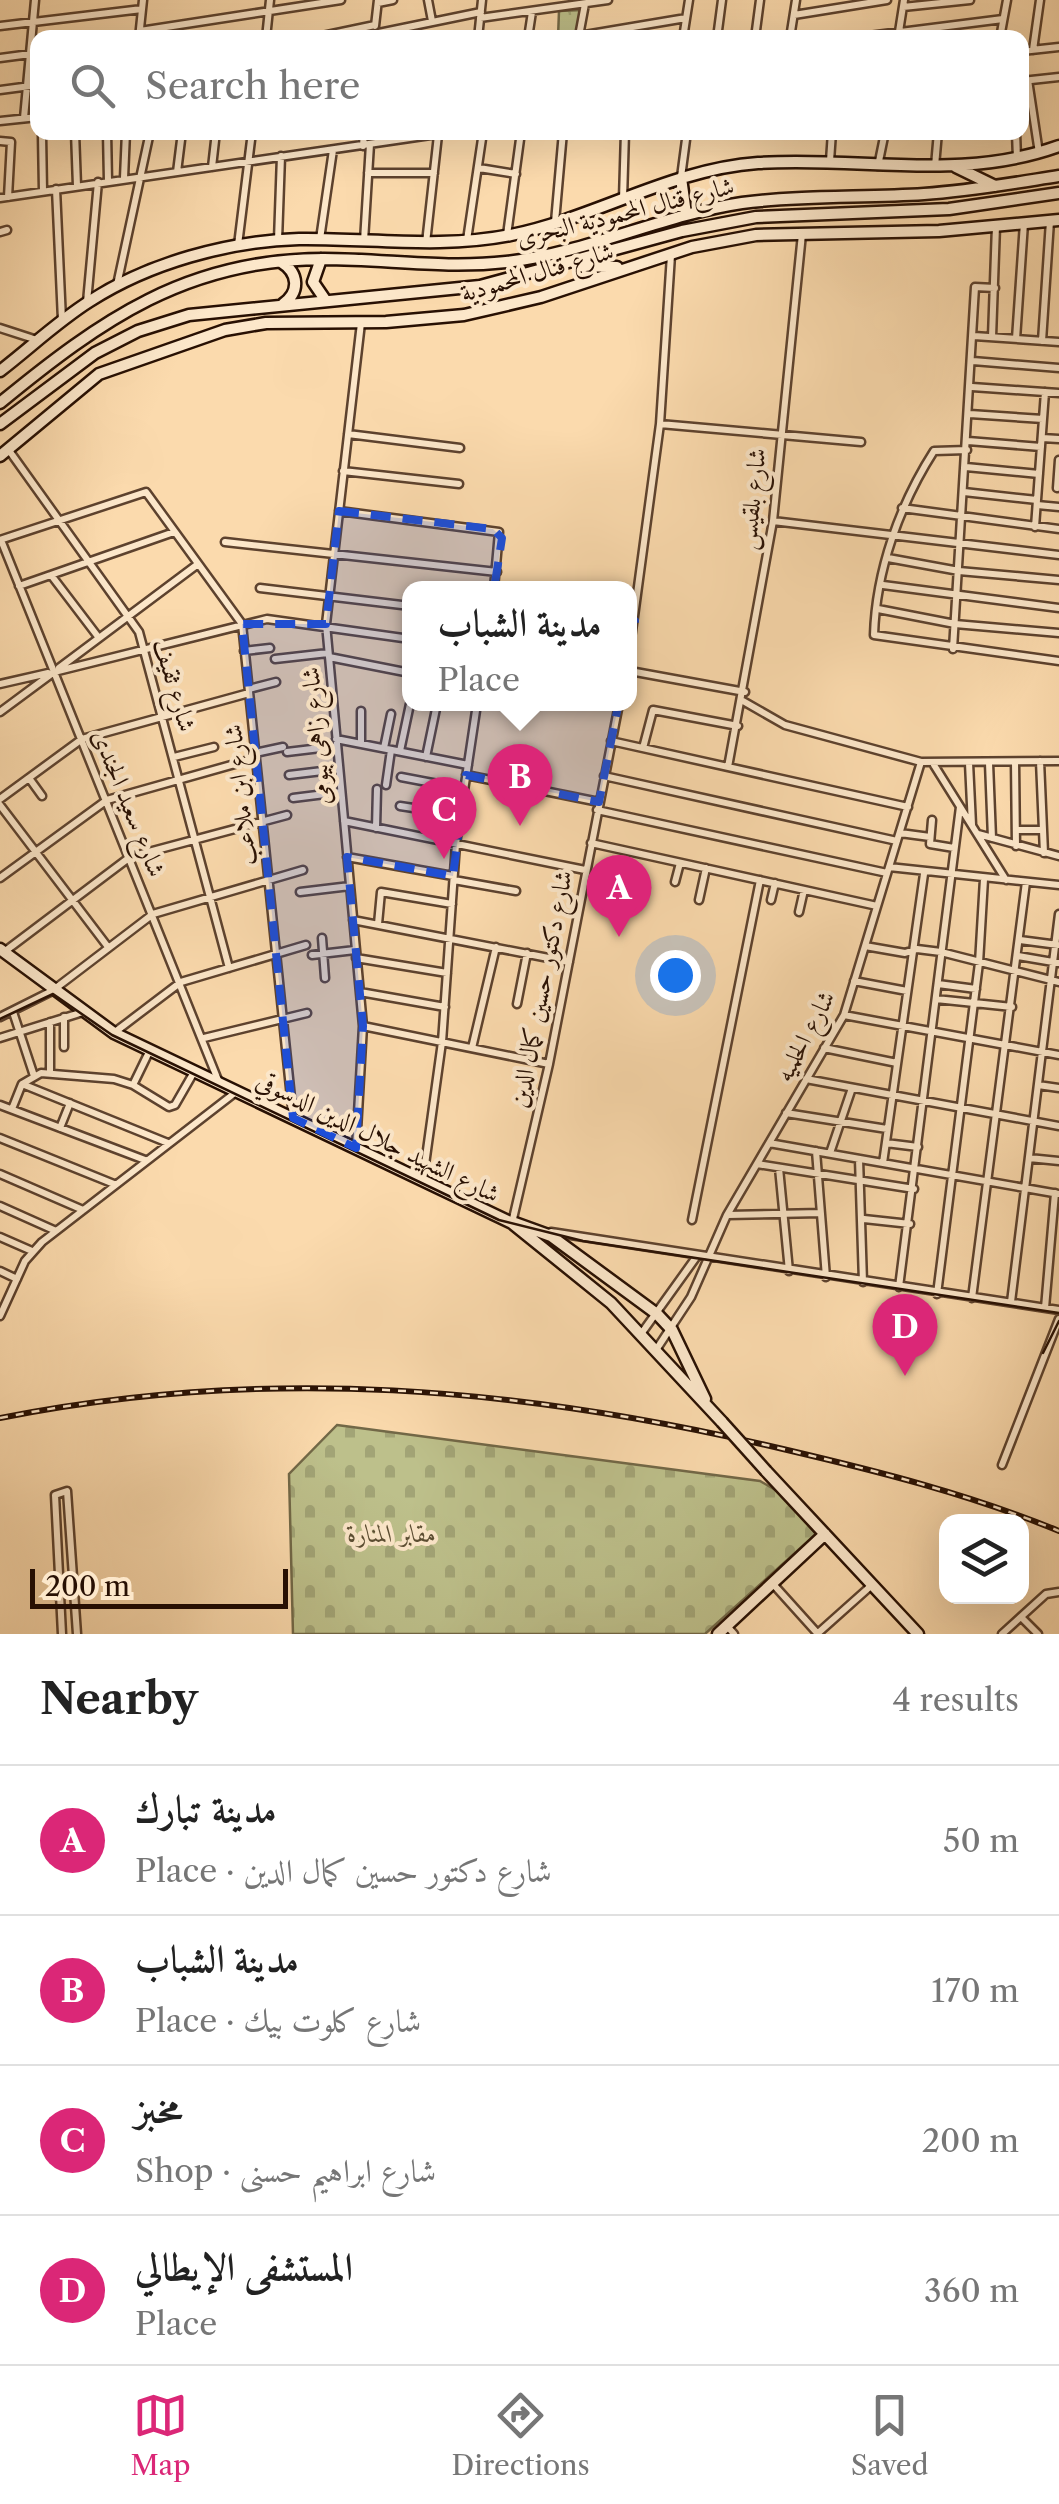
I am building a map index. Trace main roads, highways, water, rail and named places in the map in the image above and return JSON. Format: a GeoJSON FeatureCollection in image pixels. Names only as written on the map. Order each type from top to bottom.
{"type":"FeatureCollection","features":[{"type":"Feature","properties":{"kind":"main road","name":"شارع قنال المحمودية"},"geometry":{"type":"LineString","coordinates":[[0,371],[87,302],[117,286],[172,263],[238,246],[278,240],[466,242],[555,224],[680,178],[736,165],[956,167],[1017,160],[1059,146]]}},
{"type":"Feature","properties":{"kind":"main road"},"geometry":{"type":"LineString","coordinates":[[956,167],[996,186]]}},
{"type":"Feature","properties":{"kind":"main road","name":"شارع قنال المحمودية البحرى"},"geometry":{"type":"LineString","coordinates":[[0,404],[79,339],[150,296],[203,276],[279,261],[321,259],[452,266],[510,262],[686,214],[775,200],[926,194],[1059,176]]}},
{"type":"Feature","properties":{"kind":"main road"},"geometry":{"type":"LineString","coordinates":[[680,178],[686,214]]}},
{"type":"Feature","properties":{"kind":"main road","name":"شارع قنال المحمودية البحرى"},"geometry":{"type":"LineString","coordinates":[[0,424],[95,353],[155,325],[207,311],[451,290],[568,266],[731,221],[949,209],[1059,193]]}},
{"type":"Feature","properties":{"kind":"main road","name":"شارع قنال المحمودية"},"geometry":{"type":"LineString","coordinates":[[4,452],[99,374],[212,334],[266,323],[425,320],[490,310],[672,253],[734,238],[802,232],[911,232],[1054,221]]}},
{"type":"Feature","properties":{"kind":"main road"},"geometry":{"type":"LineString","coordinates":[[321,259],[313,282],[327,302]]}},
{"type":"Feature","properties":{"kind":"main road"},"geometry":{"type":"LineString","coordinates":[[279,261],[291,269],[296,282],[292,295],[282,304]]}},
{"type":"Feature","properties":{"kind":"main road"},"geometry":{"type":"LineString","coordinates":[[568,266],[627,267]]}},
{"type":"Feature","properties":{"kind":"main road"},"geometry":{"type":"LineString","coordinates":[[41,420],[48,386]]}},
{"type":"Feature","properties":{"kind":"main road"},"geometry":{"type":"LineString","coordinates":[[0,395],[13,392]]}},
{"type":"Feature","properties":{"kind":"main road","name":"شارع الشهيد جلال الدين الدسوقي"},"geometry":{"type":"LineString","coordinates":[[2,950],[52,991],[114,1033],[512,1222],[543,1232],[657,1314],[672,1330],[707,1404]]}},
{"type":"Feature","properties":{"kind":"main road","name":"شارع الشهيد جلال الدين الدسوقي"},"geometry":{"type":"LineString","coordinates":[[512,1222],[588,1282],[642,1334],[918,1634]]}},
{"type":"Feature","properties":{"kind":"main road"},"geometry":{"type":"LineString","coordinates":[[726,1631],[826,1534]]}},
{"type":"Feature","properties":{"kind":"tram line"},"geometry":{"type":"LineString","coordinates":[[0,1019],[53,994],[112,1035],[499,1220],[583,1241],[1059,1313]]}},
{"type":"Feature","properties":{"kind":"tram line"},"geometry":{"type":"LineString","coordinates":[[1043,1353],[1059,1321]]}},
{"type":"Feature","properties":{"kind":"railway"},"geometry":{"type":"LineString","coordinates":[[0,1418],[198,1392],[296,1388],[490,1398],[685,1428],[783,1449],[957,1495],[1059,1531]]}},
{"type":"Feature","properties":{"kind":"place","name":"مدينة الشباب"},"geometry":{"type":"Point","coordinates":[520,826]}},
{"type":"Feature","properties":{"kind":"place","name":"مخبز"},"geometry":{"type":"Point","coordinates":[444,859]}},
{"type":"Feature","properties":{"kind":"place","name":"مدينة تبارك"},"geometry":{"type":"Point","coordinates":[619,937]}},
{"type":"Feature","properties":{"kind":"place","name":"المستشفى الإيطالي"},"geometry":{"type":"Point","coordinates":[905,1376]}},
{"type":"Feature","properties":{"kind":"park label","name":"مقابر المنارة"},"geometry":{"type":"Point","coordinates":[392,1533]}}]}
